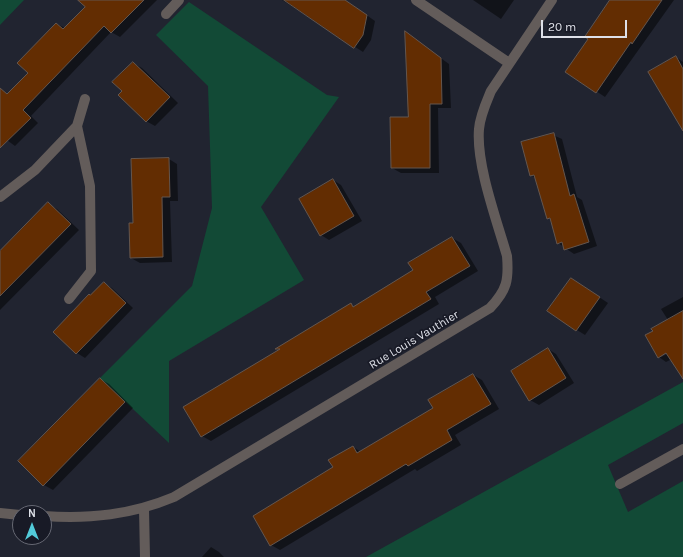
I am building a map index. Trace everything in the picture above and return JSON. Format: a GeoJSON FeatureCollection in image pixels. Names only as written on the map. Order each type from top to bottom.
{"type":"FeatureCollection","features":[{"type":"Feature","properties":{"kind":"street"},"geometry":{"type":"LineString","coordinates":[[166,14],[178,0]]}},
{"type":"Feature","properties":{"kind":"street"},"geometry":{"type":"LineString","coordinates":[[416,0],[509,63]]}},
{"type":"Feature","properties":{"kind":"street","name":"Rue Louis Vauthier"},"geometry":{"type":"LineString","coordinates":[[52,516],[99,517],[144,509],[174,497],[195,486],[482,314],[498,300],[508,281],[507,256],[482,166],[479,129],[486,102],[509,63],[552,0]]}},
{"type":"Feature","properties":{"kind":"street"},"geometry":{"type":"LineString","coordinates":[[0,197],[35,170],[77,126],[85,99]]}},
{"type":"Feature","properties":{"kind":"street"},"geometry":{"type":"LineString","coordinates":[[69,299],[91,271],[90,186],[77,126]]}},
{"type":"Feature","properties":{"kind":"street"},"geometry":{"type":"LineString","coordinates":[[620,484],[683,449]]}},
{"type":"Feature","properties":{"kind":"street"},"geometry":{"type":"LineString","coordinates":[[144,509],[145,557]]}},
{"type":"Feature","properties":{"kind":"street"},"geometry":{"type":"LineString","coordinates":[[0,514],[12,515]]}},
{"type":"Feature","properties":{"kind":"green space"},"geometry":{"type":"Polygon","coordinates":[[[0,0],[24,0],[0,25],[0,0]]]}},
{"type":"Feature","properties":{"kind":"green space"},"geometry":{"type":"Polygon","coordinates":[[[189,2],[327,95],[339,97],[261,207],[304,280],[169,361],[169,443],[100,378],[192,286],[212,208],[208,86],[156,35],[189,2]]]}},
{"type":"Feature","properties":{"kind":"green space"},"geometry":{"type":"Polygon","coordinates":[[[683,382],[683,423],[608,465],[628,512],[683,481],[683,557],[366,557],[683,382]]]}},
{"type":"Feature","properties":{"kind":"building"},"geometry":{"type":"Polygon","coordinates":[[[78,0],[144,0],[111,33],[104,26],[23,110],[31,118],[0,148],[0,88],[7,94],[28,73],[17,63],[56,23],[63,29],[85,7],[78,0]]]}},
{"type":"Feature","properties":{"kind":"building"},"geometry":{"type":"Polygon","coordinates":[[[284,0],[345,0],[367,15],[363,35],[354,48],[284,0]]]}},
{"type":"Feature","properties":{"kind":"building"},"geometry":{"type":"Polygon","coordinates":[[[610,0],[662,0],[596,93],[565,72],[588,39],[585,37],[610,0]]]}},
{"type":"Feature","properties":{"kind":"building"},"geometry":{"type":"Polygon","coordinates":[[[405,31],[441,58],[442,104],[430,104],[430,168],[391,168],[390,117],[408,117],[405,31]]]}},
{"type":"Feature","properties":{"kind":"building"},"geometry":{"type":"Polygon","coordinates":[[[676,56],[683,69],[683,131],[648,72],[676,56]]]}},
{"type":"Feature","properties":{"kind":"building"},"geometry":{"type":"Polygon","coordinates":[[[133,62],[170,97],[146,122],[118,95],[122,91],[112,82],[133,62]]]}},
{"type":"Feature","properties":{"kind":"building"},"geometry":{"type":"Polygon","coordinates":[[[554,133],[570,196],[574,194],[589,242],[564,250],[562,242],[557,244],[550,218],[547,219],[534,175],[530,176],[521,142],[554,133]]]}},
{"type":"Feature","properties":{"kind":"building"},"geometry":{"type":"Polygon","coordinates":[[[169,158],[170,197],[162,197],[163,257],[130,258],[129,223],[133,223],[131,159],[169,158]]]}},
{"type":"Feature","properties":{"kind":"building"},"geometry":{"type":"Polygon","coordinates":[[[333,179],[354,216],[320,236],[299,199],[333,179]]]}},
{"type":"Feature","properties":{"kind":"building"},"geometry":{"type":"Polygon","coordinates":[[[48,202],[71,224],[0,296],[0,251],[48,202]]]}},
{"type":"Feature","properties":{"kind":"building"},"geometry":{"type":"Polygon","coordinates":[[[452,237],[470,266],[426,292],[431,299],[201,437],[183,407],[280,349],[275,349],[351,303],[353,307],[413,270],[408,263],[452,237]]]}},
{"type":"Feature","properties":{"kind":"building"},"geometry":{"type":"Polygon","coordinates":[[[571,278],[600,297],[576,331],[547,311],[571,278]]]}},
{"type":"Feature","properties":{"kind":"building"},"geometry":{"type":"Polygon","coordinates":[[[104,282],[126,303],[76,354],[53,332],[89,294],[90,295],[104,282]]]}},
{"type":"Feature","properties":{"kind":"building"},"geometry":{"type":"Polygon","coordinates":[[[683,311],[683,379],[666,353],[658,358],[645,335],[653,331],[651,329],[683,311]]]}},
{"type":"Feature","properties":{"kind":"building"},"geometry":{"type":"Polygon","coordinates":[[[548,348],[566,378],[529,401],[511,371],[548,348]]]}},
{"type":"Feature","properties":{"kind":"building"},"geometry":{"type":"Polygon","coordinates":[[[473,374],[491,404],[447,430],[452,440],[408,466],[406,464],[270,546],[253,516],[333,467],[328,460],[353,446],[357,453],[433,408],[428,400],[473,374]]]}},
{"type":"Feature","properties":{"kind":"building"},"geometry":{"type":"Polygon","coordinates":[[[100,378],[125,402],[43,486],[18,461],[100,378]]]}}]}
